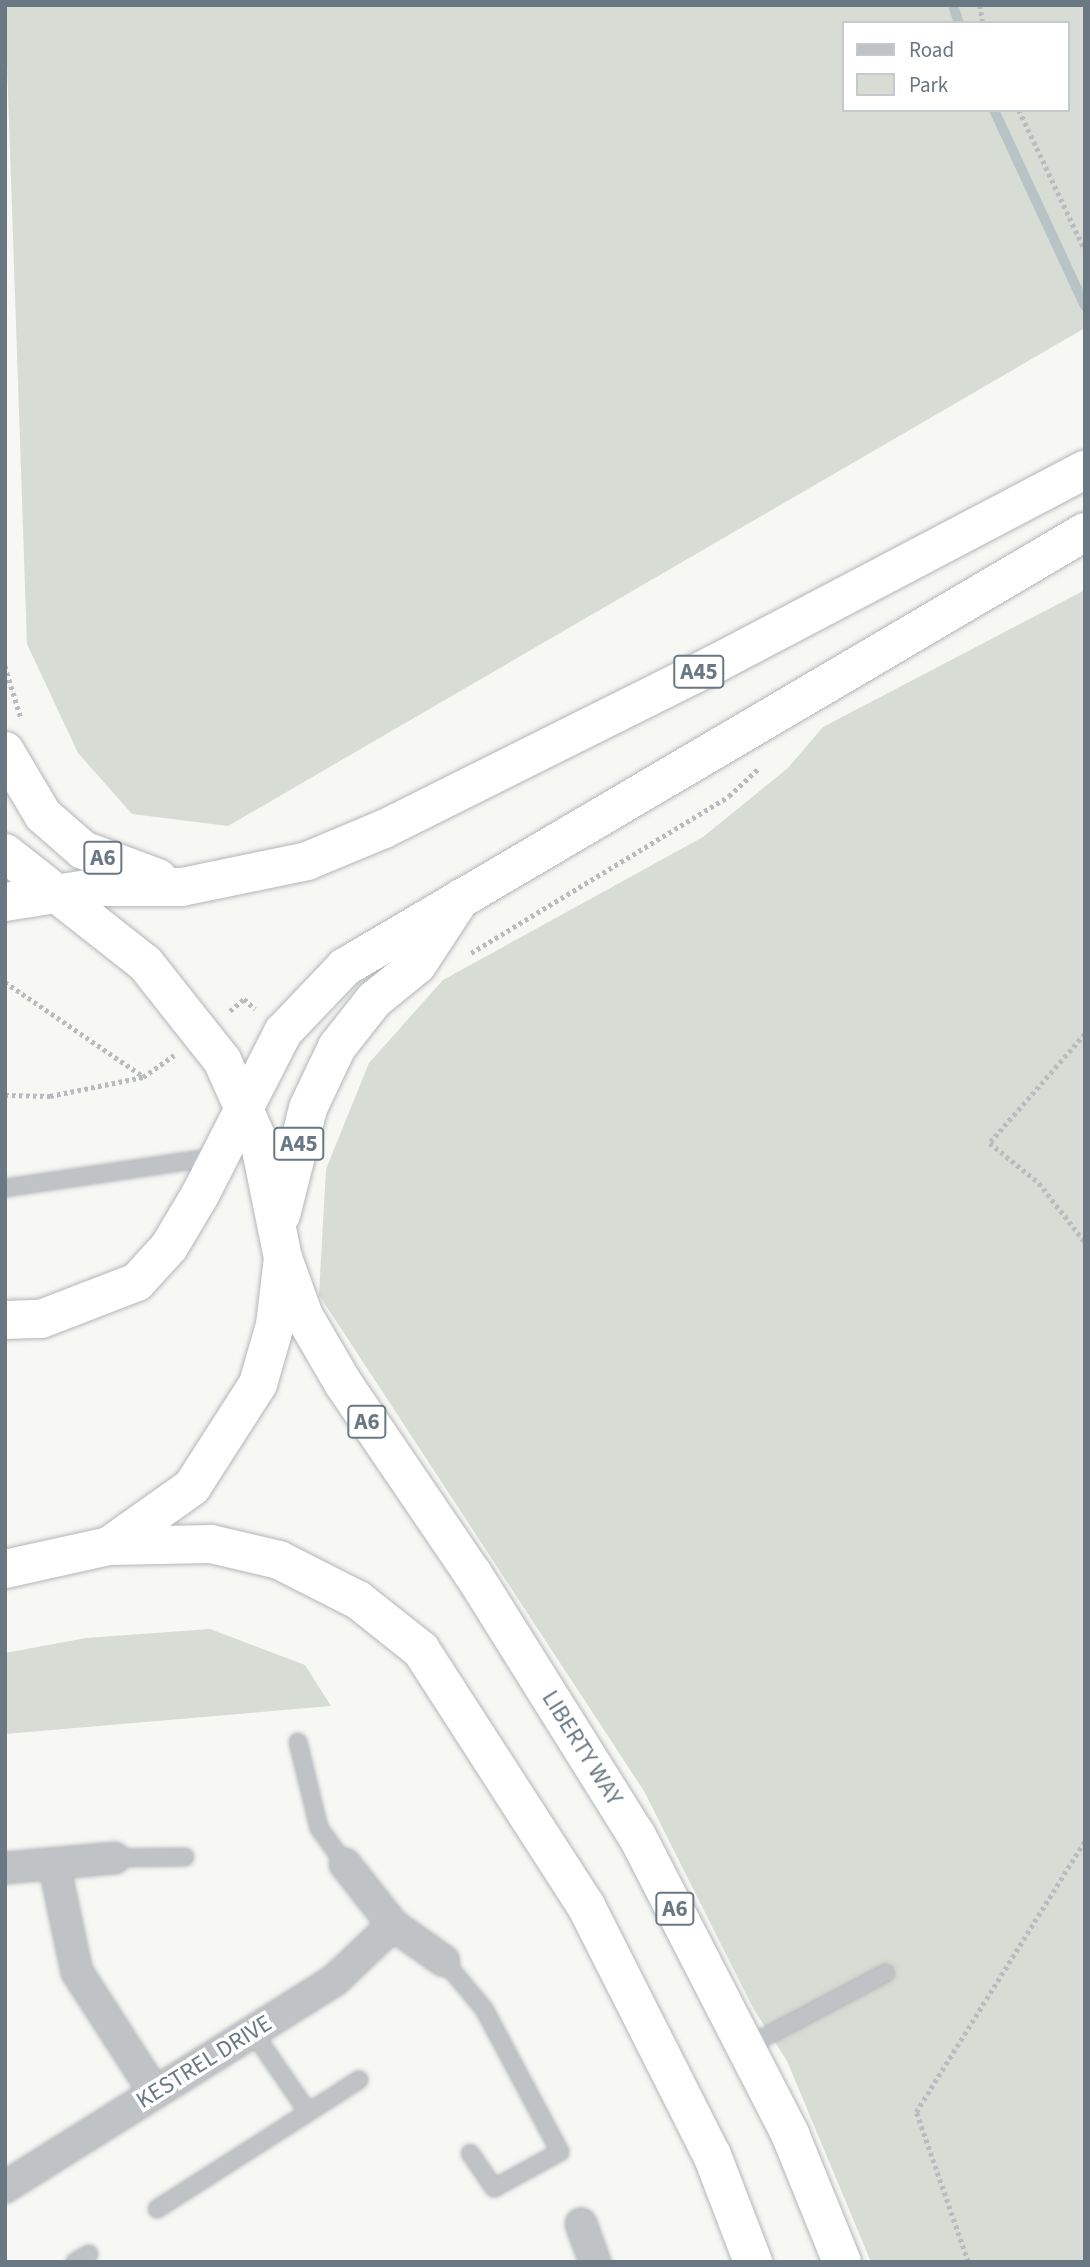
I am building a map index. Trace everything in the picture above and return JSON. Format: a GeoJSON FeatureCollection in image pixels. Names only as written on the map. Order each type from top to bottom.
{"type":"FeatureCollection","features":[{"type":"Feature","properties":{"kind":"highway","name":"A45"},"geometry":{"type":"LineString","coordinates":[[55,894],[183,887],[307,861],[384,829],[1085,470]]}},
{"type":"Feature","properties":{"kind":"highway","name":"A45"},"geometry":{"type":"LineString","coordinates":[[243,1101],[283,1032],[320,990],[388,936],[464,895],[1085,532]]}},
{"type":"Feature","properties":{"kind":"highway","name":"A6"},"geometry":{"type":"LineString","coordinates":[[5,751],[43,815],[83,850],[183,887]]}},
{"type":"Feature","properties":{"kind":"highway","name":"A6"},"geometry":{"type":"LineString","coordinates":[[5,852],[55,894]]}},
{"type":"Feature","properties":{"kind":"highway"},"geometry":{"type":"LineString","coordinates":[[5,902],[55,894],[145,963],[189,1013],[243,1101],[280,1221],[283,1258],[275,1325],[258,1384],[233,1432],[192,1487],[109,1546]]}},
{"type":"Feature","properties":{"kind":"highway","name":"A45"},"geometry":{"type":"LineString","coordinates":[[280,1221],[308,1108],[337,1047],[374,1000],[417,965],[464,895]]}},
{"type":"Feature","properties":{"kind":"highway"},"geometry":{"type":"LineString","coordinates":[[5,1320],[41,1319],[137,1282],[169,1247],[243,1101]]}},
{"type":"Feature","properties":{"kind":"highway","name":"LIBERTY WAY"},"geometry":{"type":"LineString","coordinates":[[283,1258],[304,1316],[342,1383],[473,1574],[637,1836],[790,2134],[842,2262]]}},
{"type":"Feature","properties":{"kind":"highway"},"geometry":{"type":"LineString","coordinates":[[5,1569],[109,1546],[211,1544],[279,1560],[358,1600],[421,1650],[586,1906],[712,2155],[754,2262]]}},
{"type":"Feature","properties":{"kind":"street"},"geometry":{"type":"LineString","coordinates":[[5,1868],[115,1858]]}},
{"type":"Feature","properties":{"kind":"street"},"geometry":{"type":"LineString","coordinates":[[54,1864],[77,1972],[156,2093]]}},
{"type":"Feature","properties":{"kind":"street"},"geometry":{"type":"LineString","coordinates":[[345,1864],[393,1925],[444,1961]]}},
{"type":"Feature","properties":{"kind":"street","name":"KESTREL DRIVE"},"geometry":{"type":"LineString","coordinates":[[5,2188],[336,1979],[393,1925]]}},
{"type":"Feature","properties":{"kind":"street"},"geometry":{"type":"LineString","coordinates":[[581,2224],[594,2262]]}},
{"type":"Feature","properties":{"kind":"lane"},"geometry":{"type":"LineString","coordinates":[[5,1188],[215,1157]]}},
{"type":"Feature","properties":{"kind":"lane"},"geometry":{"type":"LineString","coordinates":[[298,1742],[319,1828],[345,1864]]}},
{"type":"Feature","properties":{"kind":"lane"},"geometry":{"type":"LineString","coordinates":[[115,1858],[185,1857]]}},
{"type":"Feature","properties":{"kind":"lane"},"geometry":{"type":"LineString","coordinates":[[444,1961],[484,2009],[560,2152],[494,2188],[470,2153]]}},
{"type":"Feature","properties":{"kind":"lane"},"geometry":{"type":"LineString","coordinates":[[746,2047],[886,1973]]}},
{"type":"Feature","properties":{"kind":"lane"},"geometry":{"type":"LineString","coordinates":[[253,2032],[307,2111]]}},
{"type":"Feature","properties":{"kind":"lane"},"geometry":{"type":"LineString","coordinates":[[157,2209],[359,2080]]}},
{"type":"Feature","properties":{"kind":"path"},"geometry":{"type":"LineString","coordinates":[[1020,112],[1085,250]]}},
{"type":"Feature","properties":{"kind":"path"},"geometry":{"type":"LineString","coordinates":[[466,956],[729,796],[767,761]]}},
{"type":"Feature","properties":{"kind":"path"},"geometry":{"type":"LineString","coordinates":[[5,982],[143,1077]]}},
{"type":"Feature","properties":{"kind":"path"},"geometry":{"type":"LineString","coordinates":[[228,1012],[244,999],[255,1009]]}},
{"type":"Feature","properties":{"kind":"path"},"geometry":{"type":"LineString","coordinates":[[1085,1034],[990,1143],[1040,1183],[1085,1242]]}},
{"type":"Feature","properties":{"kind":"path"},"geometry":{"type":"LineString","coordinates":[[5,1095],[50,1096],[143,1077],[167,1060]]}},
{"type":"Feature","properties":{"kind":"path"},"geometry":{"type":"LineString","coordinates":[[968,2262],[915,2112],[1085,1840]]}},
{"type":"Feature","properties":{"kind":"green space"},"geometry":{"type":"Polygon","coordinates":[[[5,5],[1085,5],[1085,328],[228,826],[132,814],[78,753],[27,644],[5,5]]]}},
{"type":"Feature","properties":{"kind":"green space"},"geometry":{"type":"Polygon","coordinates":[[[1085,590],[1085,2262],[871,2262],[787,2061],[753,2008],[644,1791],[319,1295],[326,1169],[369,1063],[443,980],[703,837],[788,768],[823,727],[1085,590]]]}},
{"type":"Feature","properties":{"kind":"green space"},"geometry":{"type":"Polygon","coordinates":[[[210,1629],[305,1665],[331,1706],[5,1734],[5,1653],[86,1638],[210,1629]]]}},
{"type":"Feature","properties":{"kind":"waterway"},"geometry":{"type":"LineString","coordinates":[[953,5],[958,21]]}},
{"type":"Feature","properties":{"kind":"waterway"},"geometry":{"type":"LineString","coordinates":[[995,112],[1085,306]]}}]}
